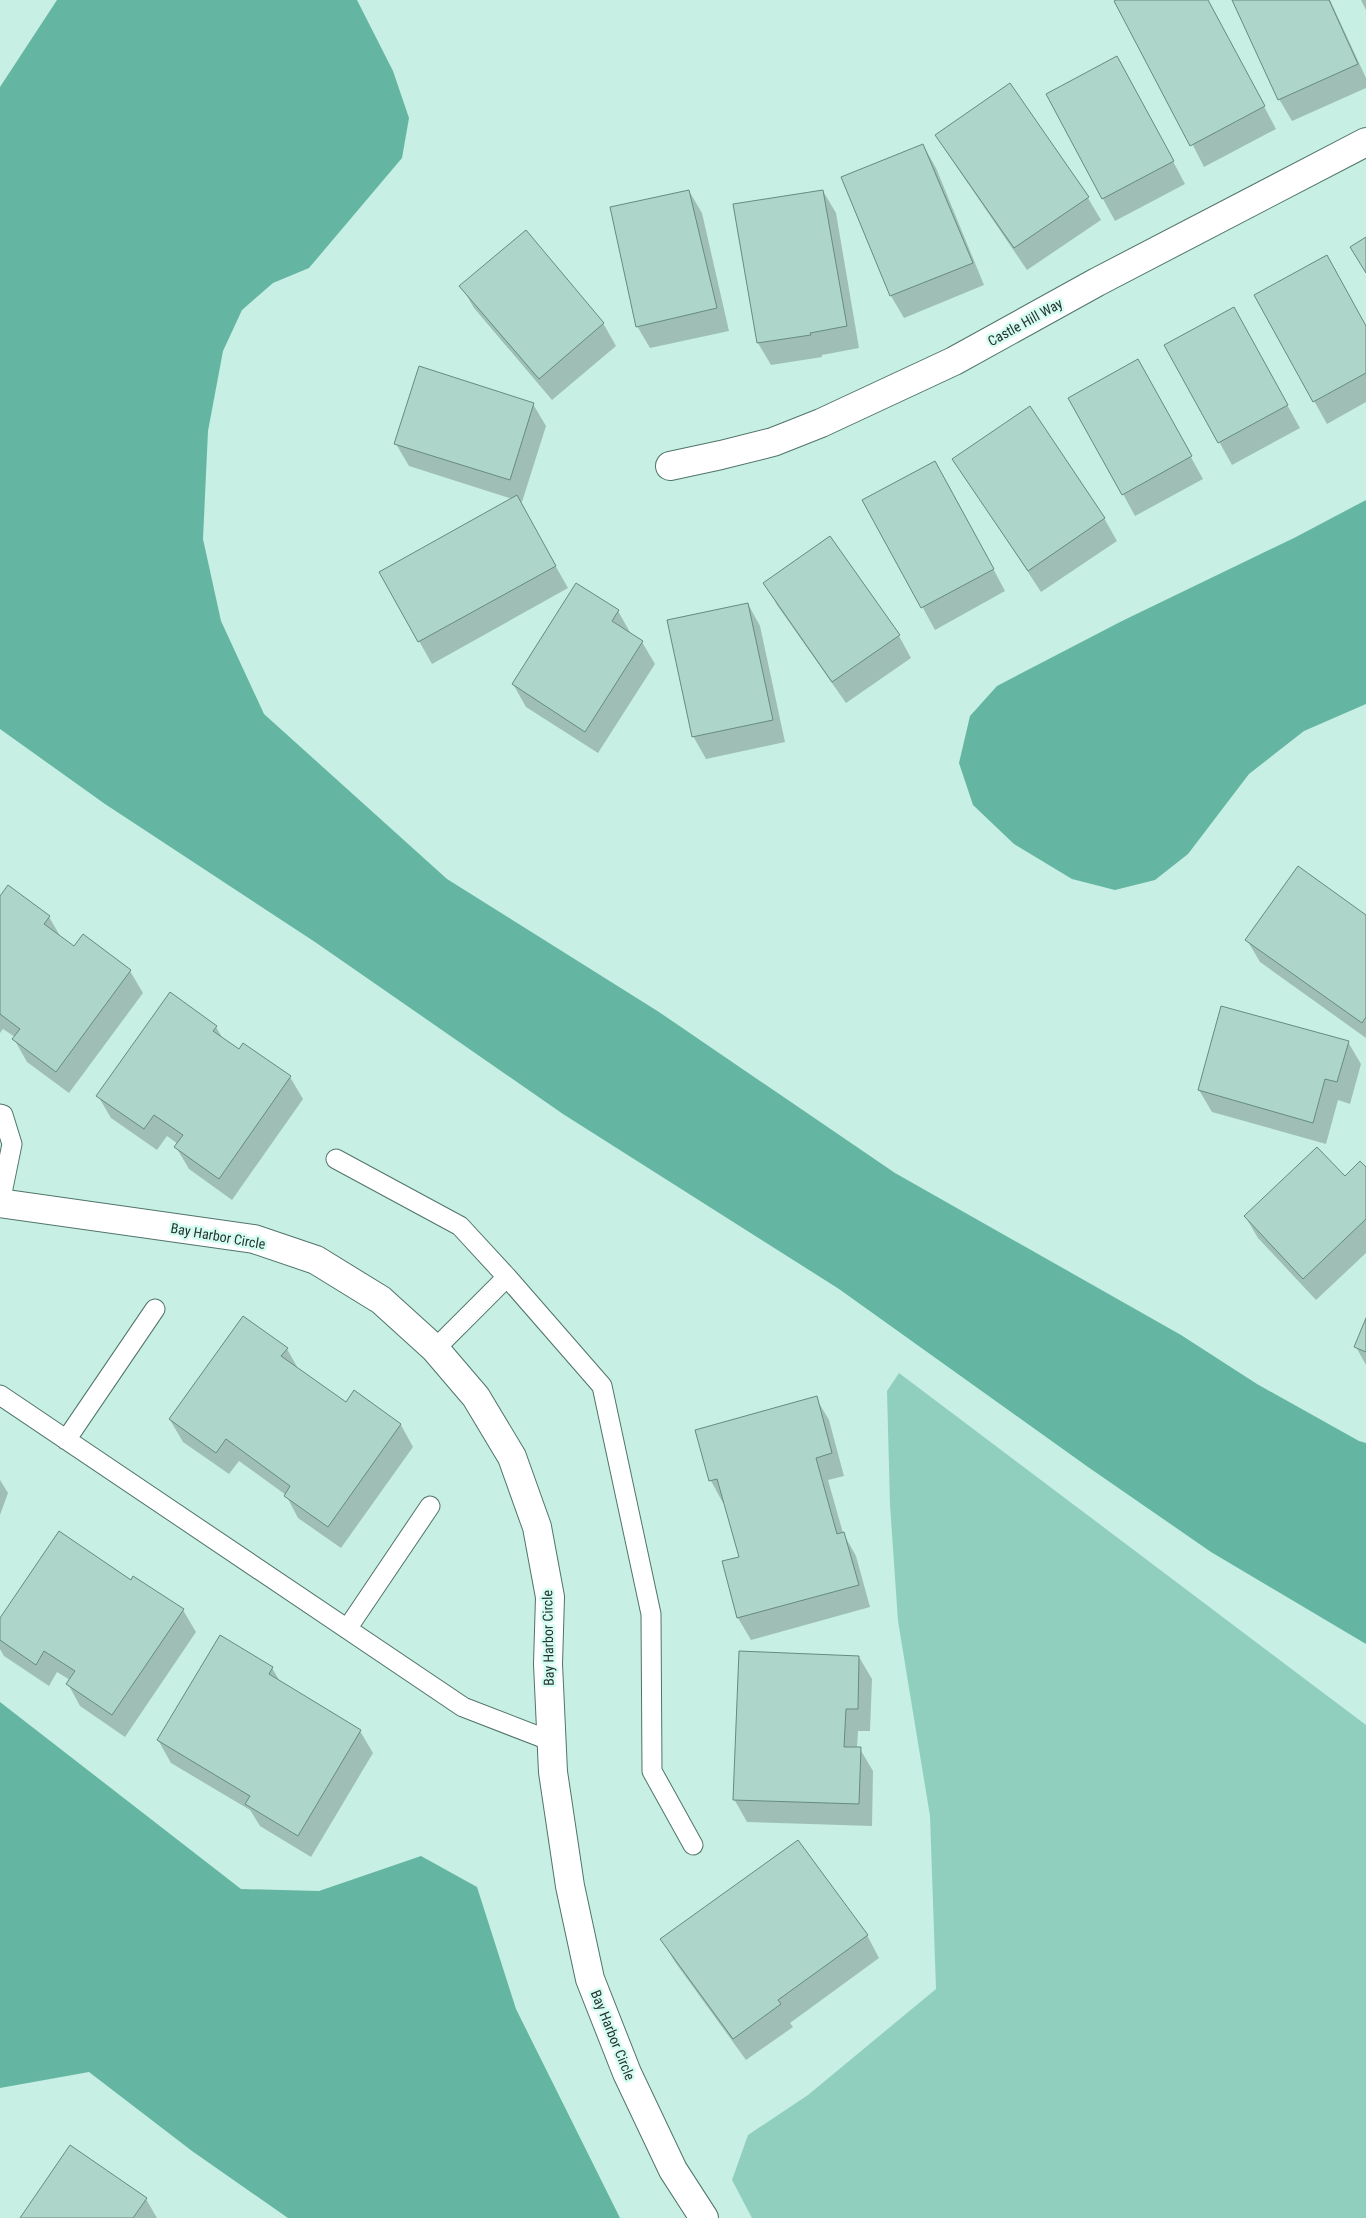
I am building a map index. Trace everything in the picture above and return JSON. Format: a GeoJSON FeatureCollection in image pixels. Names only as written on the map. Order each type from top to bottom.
{"type":"FeatureCollection","features":[{"type":"Feature","properties":{"kind":"street","name":"Castle Hill Way"},"geometry":{"type":"LineString","coordinates":[[670,466],[721,456],[773,442],[821,423],[954,362],[1106,278],[1366,142]]}},
{"type":"Feature","properties":{"kind":"street","name":"Bay Harbor Circle"},"geometry":{"type":"LineString","coordinates":[[0,1203],[254,1239],[316,1260],[381,1300],[435,1348],[476,1397],[512,1457],[537,1527],[550,1597],[548,1664],[553,1772],[570,1886],[590,1979],[627,2073],[669,2161],[704,2218]]}},
{"type":"Feature","properties":{"kind":"lane"},"geometry":{"type":"LineString","coordinates":[[0,1114],[3,1115],[12,1144],[0,1203]]}},
{"type":"Feature","properties":{"kind":"lane"},"geometry":{"type":"LineString","coordinates":[[336,1159],[460,1226],[602,1386],[651,1614],[652,1771],[693,1845]]}},
{"type":"Feature","properties":{"kind":"lane"},"geometry":{"type":"LineString","coordinates":[[435,1348],[507,1277]]}},
{"type":"Feature","properties":{"kind":"lane"},"geometry":{"type":"LineString","coordinates":[[66,1440],[155,1309]]}},
{"type":"Feature","properties":{"kind":"lane"},"geometry":{"type":"LineString","coordinates":[[0,1395],[463,1707],[551,1741]]}},
{"type":"Feature","properties":{"kind":"lane"},"geometry":{"type":"LineString","coordinates":[[347,1629],[430,1506]]}},
{"type":"Feature","properties":{"kind":"shaded area"},"geometry":{"type":"Polygon","coordinates":[[[57,0],[357,0],[393,71],[409,118],[402,158],[309,268],[273,283],[242,310],[223,351],[208,431],[203,539],[221,621],[264,714],[447,879],[659,1012],[895,1173],[1181,1335],[1257,1384],[1359,1441],[1366,1443],[1366,1644],[1211,1552],[1088,1467],[839,1289],[563,1114],[315,942],[105,804],[0,729],[0,87],[57,0]]]}},
{"type":"Feature","properties":{"kind":"shaded area"},"geometry":{"type":"Polygon","coordinates":[[[1366,500],[1366,704],[1304,731],[1249,774],[1188,854],[1155,880],[1115,890],[1072,879],[1014,844],[973,805],[959,763],[970,716],[997,686],[1122,621],[1294,538],[1366,500]]]}},
{"type":"Feature","properties":{"kind":"shaded area"},"geometry":{"type":"Polygon","coordinates":[[[899,1373],[1366,1725],[1366,2218],[752,2218],[732,2180],[748,2135],[808,2095],[936,1989],[930,1816],[898,1621],[890,1505],[887,1391],[899,1373]]]}},
{"type":"Feature","properties":{"kind":"shaded area"},"geometry":{"type":"Polygon","coordinates":[[[0,1702],[241,1889],[319,1891],[421,1856],[477,1887],[516,2009],[620,2218],[288,2218],[192,2151],[89,2072],[0,2088],[0,1702]]]}},
{"type":"Feature","properties":{"kind":"building"},"geometry":{"type":"Polygon","coordinates":[[[1208,0],[1265,106],[1190,146],[1114,1],[1208,0]]]}},
{"type":"Feature","properties":{"kind":"building"},"geometry":{"type":"Polygon","coordinates":[[[1232,0],[1329,0],[1358,64],[1278,100],[1232,0]]]}},
{"type":"Feature","properties":{"kind":"building"},"geometry":{"type":"Polygon","coordinates":[[[1117,56],[1174,161],[1102,199],[1046,94],[1117,56]]]}},
{"type":"Feature","properties":{"kind":"building"},"geometry":{"type":"Polygon","coordinates":[[[1010,83],[1089,197],[1014,248],[935,135],[1010,83]]]}},
{"type":"Feature","properties":{"kind":"building"},"geometry":{"type":"Polygon","coordinates":[[[923,144],[973,263],[890,296],[841,177],[923,144]]]}},
{"type":"Feature","properties":{"kind":"building"},"geometry":{"type":"Polygon","coordinates":[[[689,190],[717,308],[636,327],[610,207],[689,190]]]}},
{"type":"Feature","properties":{"kind":"building"},"geometry":{"type":"Polygon","coordinates":[[[823,190],[847,326],[810,333],[811,335],[757,343],[733,204],[823,190]]]}},
{"type":"Feature","properties":{"kind":"building"},"geometry":{"type":"Polygon","coordinates":[[[526,230],[604,323],[539,379],[459,286],[526,230]]]}},
{"type":"Feature","properties":{"kind":"building"},"geometry":{"type":"Polygon","coordinates":[[[1366,237],[1366,273],[1350,247],[1366,237]]]}},
{"type":"Feature","properties":{"kind":"building"},"geometry":{"type":"Polygon","coordinates":[[[1327,255],[1366,326],[1366,373],[1313,402],[1254,295],[1327,255]]]}},
{"type":"Feature","properties":{"kind":"building"},"geometry":{"type":"Polygon","coordinates":[[[1234,307],[1288,405],[1218,443],[1164,345],[1234,307]]]}},
{"type":"Feature","properties":{"kind":"building"},"geometry":{"type":"Polygon","coordinates":[[[1138,359],[1192,456],[1122,495],[1068,398],[1138,359]]]}},
{"type":"Feature","properties":{"kind":"building"},"geometry":{"type":"Polygon","coordinates":[[[419,366],[534,403],[510,480],[394,444],[419,366]]]}},
{"type":"Feature","properties":{"kind":"building"},"geometry":{"type":"Polygon","coordinates":[[[1030,406],[1105,518],[1028,571],[952,459],[1030,406]]]}},
{"type":"Feature","properties":{"kind":"building"},"geometry":{"type":"Polygon","coordinates":[[[935,461],[994,569],[921,608],[862,500],[935,461]]]}},
{"type":"Feature","properties":{"kind":"building"},"geometry":{"type":"Polygon","coordinates":[[[517,495],[556,566],[418,642],[379,572],[517,495]]]}},
{"type":"Feature","properties":{"kind":"building"},"geometry":{"type":"Polygon","coordinates":[[[830,536],[900,635],[832,682],[763,583],[830,536]]]}},
{"type":"Feature","properties":{"kind":"building"},"geometry":{"type":"Polygon","coordinates":[[[576,583],[619,610],[612,621],[643,641],[585,732],[512,684],[576,583]]]}},
{"type":"Feature","properties":{"kind":"building"},"geometry":{"type":"Polygon","coordinates":[[[748,603],[773,720],[692,737],[667,620],[748,603]]]}},
{"type":"Feature","properties":{"kind":"building"},"geometry":{"type":"Polygon","coordinates":[[[1298,866],[1366,915],[1366,1017],[1362,1023],[1245,940],[1298,866]]]}},
{"type":"Feature","properties":{"kind":"building"},"geometry":{"type":"Polygon","coordinates":[[[8,885],[50,916],[44,924],[74,946],[83,934],[131,970],[56,1072],[12,1039],[20,1029],[0,1014],[0,896],[8,885]]]}},
{"type":"Feature","properties":{"kind":"building"},"geometry":{"type":"Polygon","coordinates":[[[170,992],[217,1026],[213,1031],[239,1049],[243,1043],[291,1076],[219,1179],[174,1147],[183,1135],[154,1115],[144,1129],[96,1096],[170,992]]]}},
{"type":"Feature","properties":{"kind":"building"},"geometry":{"type":"Polygon","coordinates":[[[1221,1006],[1349,1041],[1337,1082],[1325,1079],[1313,1123],[1198,1090],[1221,1006]]]}},
{"type":"Feature","properties":{"kind":"building"},"geometry":{"type":"Polygon","coordinates":[[[1317,1147],[1345,1176],[1360,1161],[1366,1167],[1366,1219],[1303,1279],[1244,1216],[1317,1147]]]}},
{"type":"Feature","properties":{"kind":"building"},"geometry":{"type":"Polygon","coordinates":[[[243,1316],[288,1348],[281,1356],[346,1402],[354,1390],[401,1424],[328,1527],[284,1496],[290,1486],[226,1439],[216,1453],[169,1419],[243,1316]]]}},
{"type":"Feature","properties":{"kind":"building"},"geometry":{"type":"Polygon","coordinates":[[[1366,1318],[1366,1352],[1354,1347],[1366,1318]]]}},
{"type":"Feature","properties":{"kind":"building"},"geometry":{"type":"Polygon","coordinates":[[[817,1396],[832,1453],[816,1458],[837,1534],[844,1532],[859,1585],[737,1618],[722,1561],[739,1557],[717,1479],[709,1481],[695,1430],[817,1396]]]}},
{"type":"Feature","properties":{"kind":"building"},"geometry":{"type":"Polygon","coordinates":[[[59,1531],[131,1580],[133,1576],[184,1609],[112,1715],[66,1684],[75,1671],[44,1651],[36,1665],[0,1640],[0,1618],[59,1531]]]}},
{"type":"Feature","properties":{"kind":"building"},"geometry":{"type":"Polygon","coordinates":[[[220,1635],[273,1667],[269,1674],[361,1730],[298,1836],[245,1804],[250,1796],[157,1740],[220,1635]]]}},
{"type":"Feature","properties":{"kind":"building"},"geometry":{"type":"Polygon","coordinates":[[[739,1651],[859,1656],[858,1709],[846,1709],[844,1747],[861,1747],[859,1804],[733,1800],[739,1651]]]}},
{"type":"Feature","properties":{"kind":"building"},"geometry":{"type":"Polygon","coordinates":[[[798,1840],[868,1935],[778,2000],[781,2004],[733,2039],[660,1939],[798,1840]]]}},
{"type":"Feature","properties":{"kind":"building"},"geometry":{"type":"Polygon","coordinates":[[[70,2145],[147,2198],[133,2218],[20,2218],[70,2145]]]}}]}
